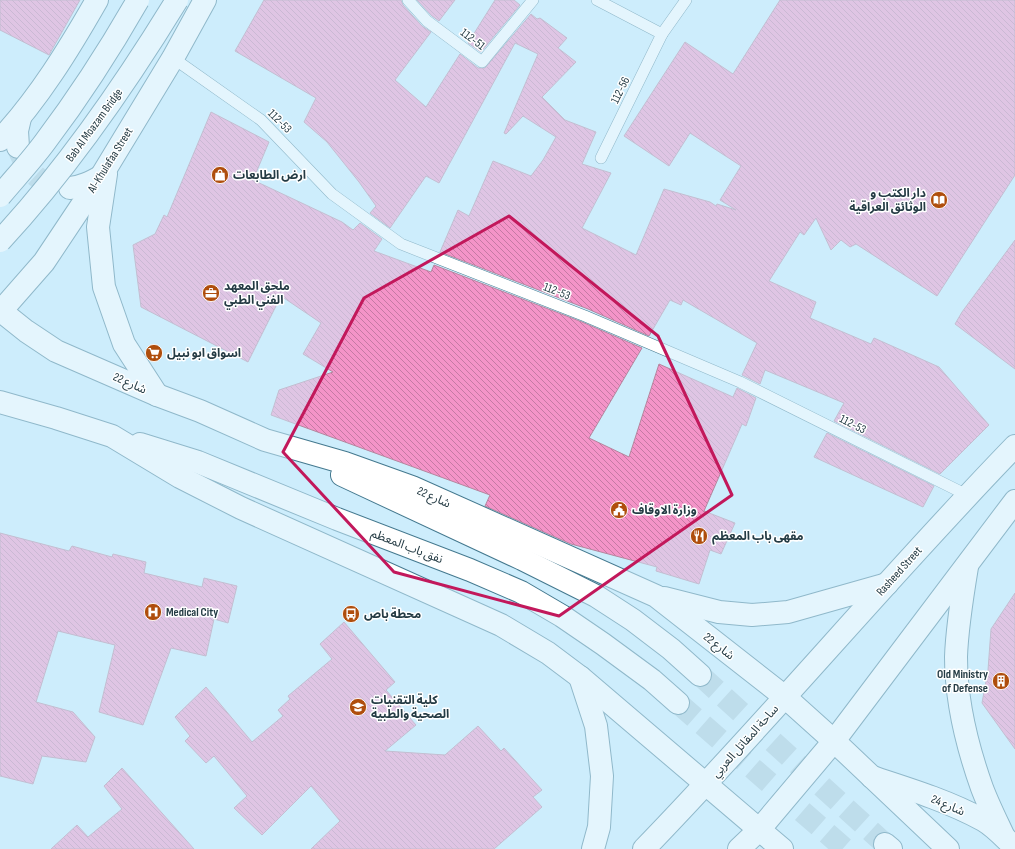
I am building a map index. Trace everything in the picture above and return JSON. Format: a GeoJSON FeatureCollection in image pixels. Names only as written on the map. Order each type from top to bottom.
{"type":"FeatureCollection","features":[{"type":"Feature","properties":{"kind":"main road"},"geometry":{"type":"LineString","coordinates":[[9,143],[20,118],[68,49],[97,0]]}},
{"type":"Feature","properties":{"kind":"main road"},"geometry":{"type":"LineString","coordinates":[[0,196],[44,143],[79,94],[118,35],[138,0]]}},
{"type":"Feature","properties":{"kind":"main road","name":"Bab Al Moazam Bridge"},"geometry":{"type":"LineString","coordinates":[[0,241],[24,215],[68,162],[144,55],[177,0]]}},
{"type":"Feature","properties":{"kind":"main road","name":"Al-Khulafaa Street"},"geometry":{"type":"LineString","coordinates":[[0,311],[44,262],[104,171],[173,58],[205,0]]}},
{"type":"Feature","properties":{"kind":"main road"},"geometry":{"type":"LineString","coordinates":[[70,188],[91,183],[104,171]]}},
{"type":"Feature","properties":{"kind":"main road"},"geometry":{"type":"LineString","coordinates":[[104,171],[98,227],[104,287],[124,344],[157,395]]}},
{"type":"Feature","properties":{"kind":"main road","name":"شارع 22"},"geometry":{"type":"LineString","coordinates":[[0,311],[56,351],[157,395],[200,410],[265,440],[345,463],[412,487],[656,596],[785,697],[834,741]]}},
{"type":"Feature","properties":{"kind":"main road"},"geometry":{"type":"LineString","coordinates":[[0,402],[112,436],[180,477],[241,508],[501,625],[548,653],[580,677],[782,849]]}},
{"type":"Feature","properties":{"kind":"main road","name":"نفق باب المعظم"},"geometry":{"type":"LineString","coordinates":[[112,436],[198,462],[337,519],[470,570],[520,592],[562,616],[603,644],[652,680],[678,703]]}},
{"type":"Feature","properties":{"kind":"main road"},"geometry":{"type":"LineString","coordinates":[[265,440],[522,559],[596,596],[633,620],[671,649],[700,675]]}},
{"type":"Feature","properties":{"kind":"main road","name":"Rasheed Street"},"geometry":{"type":"LineString","coordinates":[[785,697],[967,495],[1015,446]]}},
{"type":"Feature","properties":{"kind":"main road"},"geometry":{"type":"LineString","coordinates":[[739,849],[759,830],[834,741],[1015,501]]}},
{"type":"Feature","properties":{"kind":"main road"},"geometry":{"type":"LineString","coordinates":[[967,564],[959,614],[956,658],[960,703],[971,754],[982,789],[1009,842]]}},
{"type":"Feature","properties":{"kind":"main road"},"geometry":{"type":"LineString","coordinates":[[656,596],[719,612],[752,615],[788,612],[887,584]]}},
{"type":"Feature","properties":{"kind":"main road"},"geometry":{"type":"LineString","coordinates":[[580,677],[596,726],[602,776],[599,827],[593,849]]}},
{"type":"Feature","properties":{"kind":"main road","name":"ساحة المقاتل العربي"},"geometry":{"type":"LineString","coordinates":[[644,849],[706,785],[785,697]]}},
{"type":"Feature","properties":{"kind":"main road","name":"شارع 24"},"geometry":{"type":"LineString","coordinates":[[834,741],[948,849]]}},
{"type":"Feature","properties":{"kind":"main road","name":"شارع 24"},"geometry":{"type":"LineString","coordinates":[[872,777],[918,792],[957,808],[983,821],[1009,842]]}},
{"type":"Feature","properties":{"kind":"lane","name":"112-51"},"geometry":{"type":"LineString","coordinates":[[408,0],[427,21],[482,62],[533,0]]}},
{"type":"Feature","properties":{"kind":"lane"},"geometry":{"type":"LineString","coordinates":[[597,0],[662,34]]}},
{"type":"Feature","properties":{"kind":"lane","name":"112-56"},"geometry":{"type":"LineString","coordinates":[[601,158],[662,34],[686,0]]}},
{"type":"Feature","properties":{"kind":"lane","name":"112-53"},"geometry":{"type":"LineString","coordinates":[[173,58],[261,120],[332,194],[401,244],[586,316],[740,382],[967,495]]}},
{"type":"Feature","properties":{"kind":"highlighted area"},"geometry":{"type":"Polygon","coordinates":[[[509,216],[658,336],[732,495],[559,616],[394,572],[283,452],[364,298],[509,216]]]}},
{"type":"Feature","properties":{"kind":"building"},"geometry":{"type":"Polygon","coordinates":[[[0,0],[80,0],[49,55],[0,30],[0,0]]]}},
{"type":"Feature","properties":{"kind":"building"},"geometry":{"type":"Polygon","coordinates":[[[264,0],[401,0],[403,5],[422,26],[431,32],[395,80],[426,107],[460,54],[478,68],[485,68],[531,14],[537,19],[540,18],[567,38],[558,48],[576,62],[542,97],[565,120],[596,132],[582,164],[611,173],[582,228],[636,255],[664,189],[710,202],[716,206],[717,204],[736,210],[720,200],[741,166],[690,133],[669,166],[624,136],[685,42],[733,74],[780,0],[1015,0],[1015,175],[937,296],[856,244],[850,247],[841,240],[831,250],[816,218],[804,235],[800,232],[769,281],[816,302],[810,318],[871,344],[874,338],[939,367],[989,425],[940,474],[834,421],[844,403],[765,370],[760,384],[742,375],[757,343],[683,300],[681,305],[670,300],[649,336],[588,309],[440,252],[458,210],[469,216],[493,161],[531,176],[543,160],[556,137],[523,116],[506,134],[504,133],[538,54],[515,43],[439,183],[426,176],[390,228],[370,213],[376,206],[359,182],[327,142],[304,122],[316,98],[235,51],[264,0]]]}},
{"type":"Feature","properties":{"kind":"building"},"geometry":{"type":"Polygon","coordinates":[[[417,0],[455,0],[439,21],[432,16],[417,0]]]}},
{"type":"Feature","properties":{"kind":"building"},"geometry":{"type":"Polygon","coordinates":[[[495,0],[514,0],[520,5],[481,52],[468,43],[495,0]]]}},
{"type":"Feature","properties":{"kind":"building"},"geometry":{"type":"Polygon","coordinates":[[[211,112],[269,142],[253,180],[342,222],[353,230],[360,223],[382,239],[374,251],[431,272],[434,265],[582,322],[642,348],[589,438],[629,457],[659,364],[733,397],[737,388],[756,398],[746,426],[742,424],[704,511],[735,523],[721,554],[710,550],[699,584],[656,571],[657,567],[571,544],[485,506],[490,495],[271,415],[279,390],[333,372],[303,354],[321,323],[281,296],[248,362],[141,307],[133,245],[155,234],[164,215],[167,217],[211,112]]]}},
{"type":"Feature","properties":{"kind":"building"},"geometry":{"type":"Polygon","coordinates":[[[1015,240],[1015,369],[955,324],[962,312],[1015,240]]]}},
{"type":"Feature","properties":{"kind":"building"},"geometry":{"type":"Polygon","coordinates":[[[827,433],[934,486],[923,507],[814,457],[827,433]]]}},
{"type":"Feature","properties":{"kind":"building"},"geometry":{"type":"Polygon","coordinates":[[[0,533],[69,551],[72,546],[112,557],[113,554],[146,562],[144,573],[202,587],[204,578],[237,586],[228,623],[214,619],[206,656],[171,648],[143,725],[99,712],[115,645],[58,631],[36,702],[73,712],[95,737],[86,762],[42,756],[33,784],[0,776],[0,533]]]}},
{"type":"Feature","properties":{"kind":"building","name":"Old Ministry of Defense"},"geometry":{"type":"Polygon","coordinates":[[[1015,593],[1015,749],[982,703],[988,670],[991,629],[1015,593]]]}},
{"type":"Feature","properties":{"kind":"building"},"geometry":{"type":"Polygon","coordinates":[[[344,622],[395,682],[386,690],[416,725],[385,751],[445,755],[478,726],[501,751],[504,748],[542,790],[533,797],[542,807],[494,849],[311,849],[340,821],[311,786],[262,835],[234,808],[247,796],[214,756],[206,763],[185,741],[190,736],[175,717],[206,687],[252,742],[283,716],[278,710],[290,699],[288,696],[332,659],[320,644],[344,622]]]}},
{"type":"Feature","properties":{"kind":"building"},"geometry":{"type":"Polygon","coordinates":[[[122,768],[194,849],[51,849],[77,825],[88,837],[122,809],[104,786],[122,768]]]}},
{"type":"Feature","properties":{"kind":"tunnel"},"geometry":{"type":"LineString","coordinates":[[18,148],[30,170],[42,181],[58,187],[67,188]]}},
{"type":"Feature","properties":{"kind":"tunnel"},"geometry":{"type":"LineString","coordinates":[[700,675],[885,844]]}},
{"type":"Feature","properties":{"kind":"tunnel"},"geometry":{"type":"LineString","coordinates":[[678,703],[845,849]]}},
{"type":"Feature","properties":{"kind":"place","name":"ارض الطابعات"},"geometry":{"type":"Point","coordinates":[220,175]}},
{"type":"Feature","properties":{"kind":"place","name":"دار الكتب و الوثائق العراقية"},"geometry":{"type":"Point","coordinates":[939,200]}},
{"type":"Feature","properties":{"kind":"place","name":"ملحق المعهد الفني الطبي"},"geometry":{"type":"Point","coordinates":[211,293]}},
{"type":"Feature","properties":{"kind":"place","name":"اسواق ابو نبيل"},"geometry":{"type":"Point","coordinates":[154,353]}},
{"type":"Feature","properties":{"kind":"place","name":"وزارة الاوقاف"},"geometry":{"type":"Point","coordinates":[619,510]}},
{"type":"Feature","properties":{"kind":"place","name":"مقهى باب المعظم"},"geometry":{"type":"Point","coordinates":[699,536]}},
{"type":"Feature","properties":{"kind":"place","name":"Medical City"},"geometry":{"type":"Point","coordinates":[153,612]}},
{"type":"Feature","properties":{"kind":"place","name":"محطة باص"},"geometry":{"type":"Point","coordinates":[351,614]}},
{"type":"Feature","properties":{"kind":"place","name":"Old Ministry of Defense"},"geometry":{"type":"Point","coordinates":[1001,681]}},
{"type":"Feature","properties":{"kind":"place","name":"كلية التقنيات الصحية والطبية"},"geometry":{"type":"Point","coordinates":[358,707]}}]}
